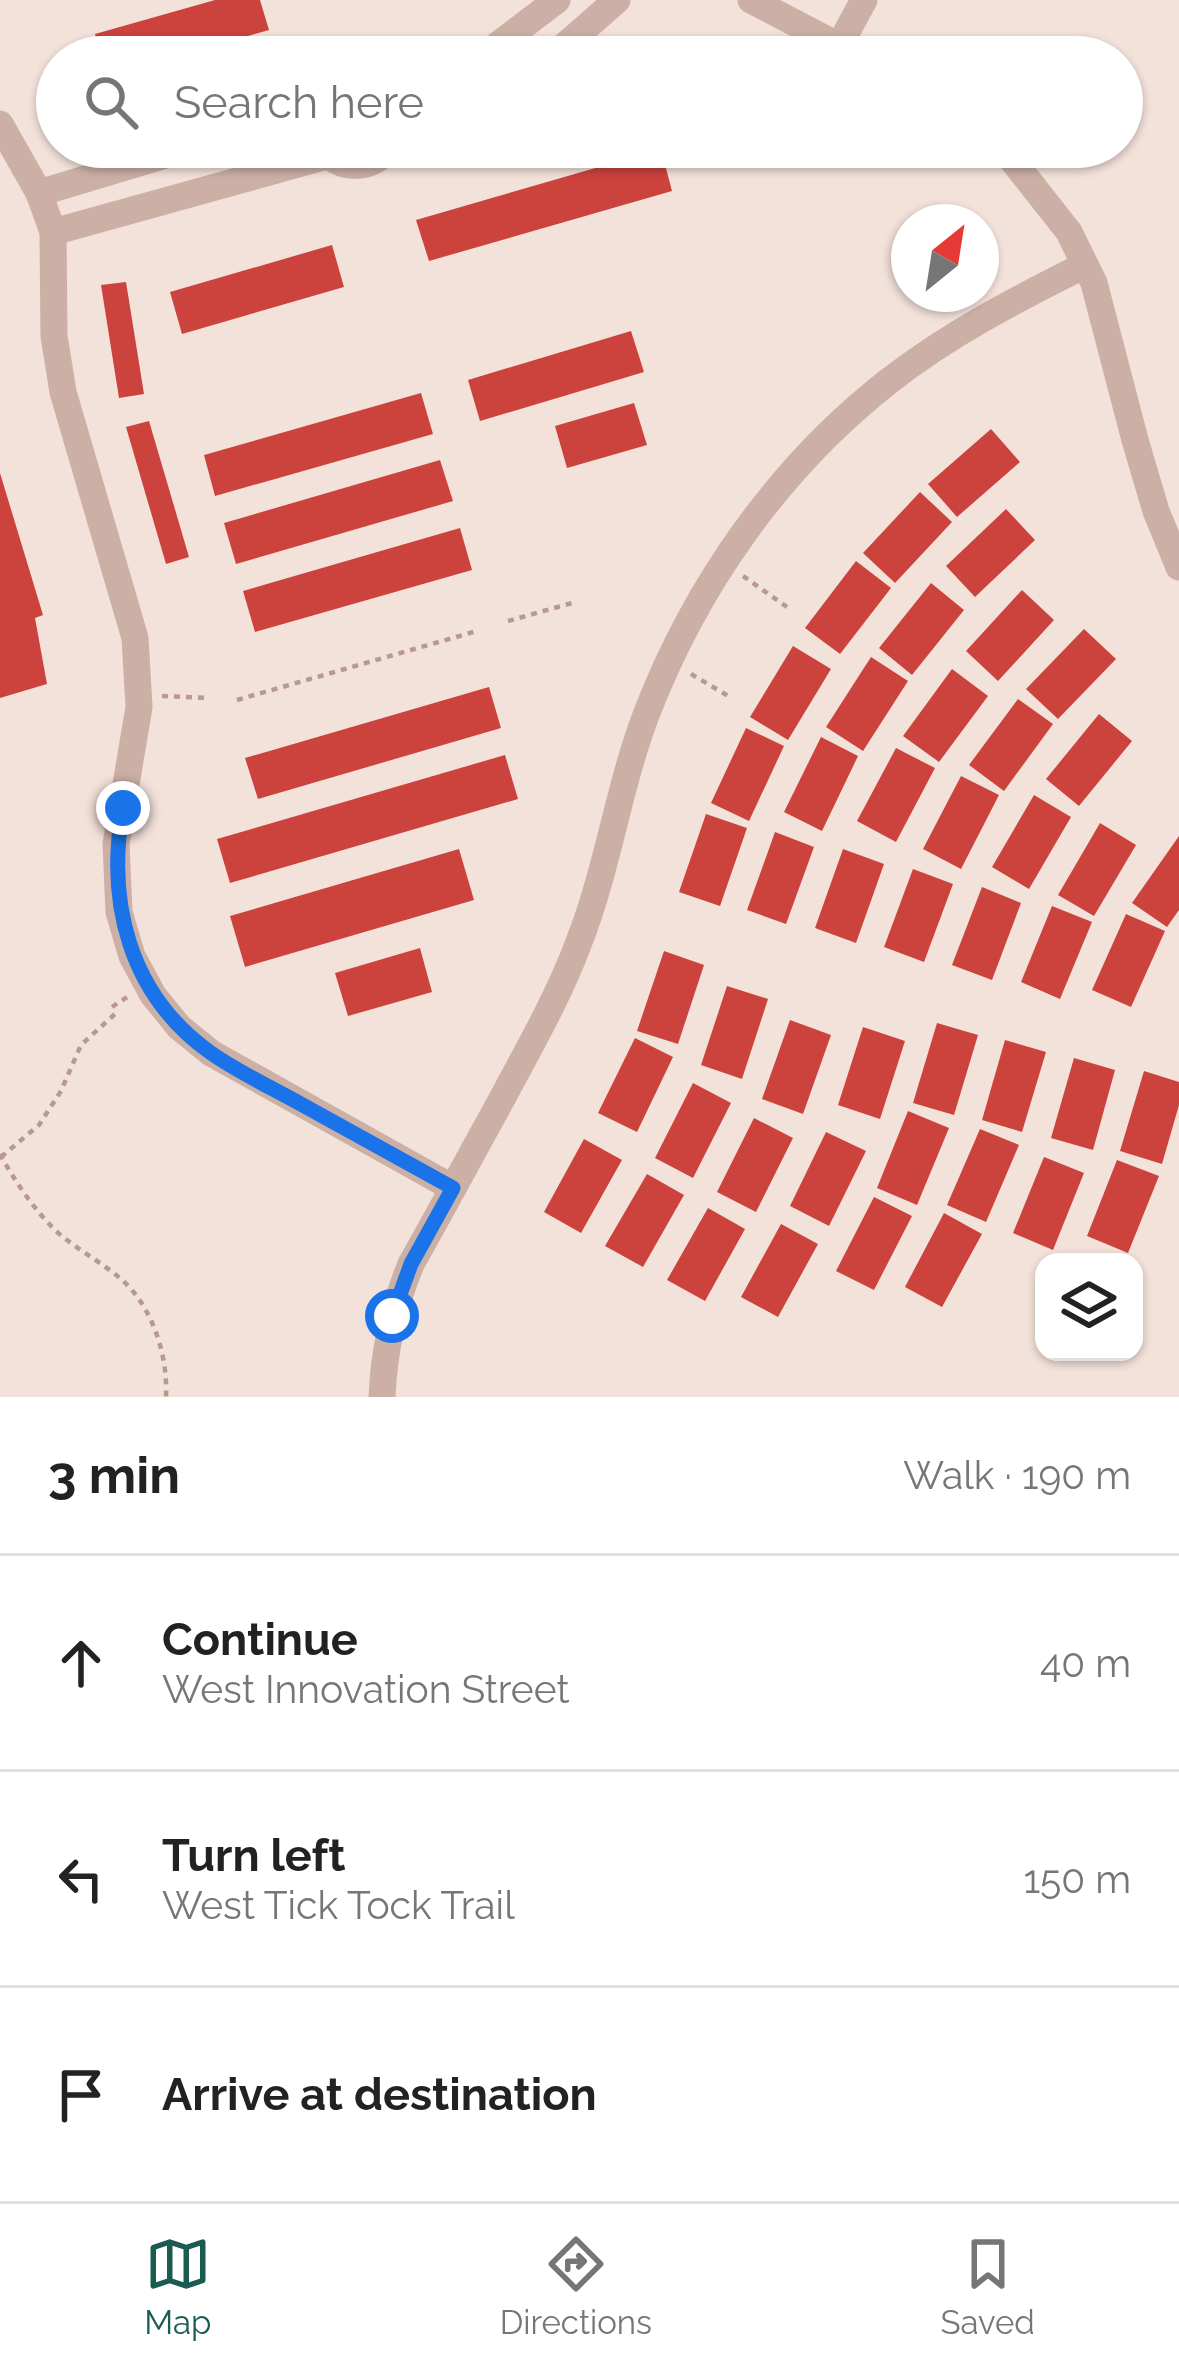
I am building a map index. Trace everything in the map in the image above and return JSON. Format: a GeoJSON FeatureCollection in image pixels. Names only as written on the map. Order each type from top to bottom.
{"type":"FeatureCollection","features":[{"type":"Feature","properties":{"kind":"street"},"geometry":{"type":"LineString","coordinates":[[510,36],[557,0]]}},
{"type":"Feature","properties":{"kind":"street"},"geometry":{"type":"LineString","coordinates":[[576,36],[617,0]]}},
{"type":"Feature","properties":{"kind":"street"},"geometry":{"type":"LineString","coordinates":[[751,0],[802,11],[831,36]]}},
{"type":"Feature","properties":{"kind":"street"},"geometry":{"type":"LineString","coordinates":[[853,36],[863,0]]}},
{"type":"Feature","properties":{"kind":"street"},"geometry":{"type":"LineString","coordinates":[[0,124],[40,193],[53,232],[55,336],[63,392],[134,638],[139,707],[115,874],[119,912],[132,956],[166,1011],[211,1053],[453,1188]]}},
{"type":"Feature","properties":{"kind":"street"},"geometry":{"type":"LineString","coordinates":[[40,193],[123,168]]}},
{"type":"Feature","properties":{"kind":"street"},"geometry":{"type":"LineString","coordinates":[[53,232],[267,168]]}},
{"type":"Feature","properties":{"kind":"street"},"geometry":{"type":"LineString","coordinates":[[1019,168],[1069,232],[1094,283],[1156,511],[1179,567]]}},
{"type":"Feature","properties":{"kind":"street"},"geometry":{"type":"LineString","coordinates":[[382,1397],[395,1304],[411,1264],[557,995],[599,886],[645,718],[689,619],[738,541],[809,454],[888,382],[974,324],[1085,265]]}},
{"type":"Feature","properties":{"kind":"path"},"geometry":{"type":"LineString","coordinates":[[743,576],[788,607]]}},
{"type":"Feature","properties":{"kind":"path"},"geometry":{"type":"LineString","coordinates":[[508,621],[572,603]]}},
{"type":"Feature","properties":{"kind":"path"},"geometry":{"type":"LineString","coordinates":[[237,700],[477,631]]}},
{"type":"Feature","properties":{"kind":"path"},"geometry":{"type":"LineString","coordinates":[[686,672],[730,697]]}},
{"type":"Feature","properties":{"kind":"path"},"geometry":{"type":"LineString","coordinates":[[157,695],[207,698]]}},
{"type":"Feature","properties":{"kind":"path"},"geometry":{"type":"LineString","coordinates":[[115,1014],[81,1045],[61,1091],[39,1125],[1,1155],[54,1228],[124,1282],[145,1309],[160,1344],[166,1397]]}},
{"type":"Feature","properties":{"kind":"building"},"geometry":{"type":"Polygon","coordinates":[[[215,0],[260,0],[269,30],[248,36],[95,34],[215,0]]]}},
{"type":"Feature","properties":{"kind":"building"},"geometry":{"type":"Polygon","coordinates":[[[595,168],[666,168],[672,191],[429,261],[416,220],[595,168]]]}},
{"type":"Feature","properties":{"kind":"building"},"geometry":{"type":"Polygon","coordinates":[[[332,245],[344,287],[182,334],[170,292],[332,245]]]}},
{"type":"Feature","properties":{"kind":"building"},"geometry":{"type":"Polygon","coordinates":[[[126,282],[144,394],[119,398],[101,285],[126,282]]]}},
{"type":"Feature","properties":{"kind":"building"},"geometry":{"type":"Polygon","coordinates":[[[631,331],[644,372],[480,421],[468,380],[631,331]]]}},
{"type":"Feature","properties":{"kind":"building"},"geometry":{"type":"Polygon","coordinates":[[[421,393],[433,434],[215,496],[204,455],[421,393]]]}},
{"type":"Feature","properties":{"kind":"building"},"geometry":{"type":"Polygon","coordinates":[[[634,403],[647,445],[567,468],[555,426],[634,403]]]}},
{"type":"Feature","properties":{"kind":"building"},"geometry":{"type":"Polygon","coordinates":[[[149,421],[189,557],[166,564],[126,427],[149,421]]]}},
{"type":"Feature","properties":{"kind":"building"},"geometry":{"type":"Polygon","coordinates":[[[991,429],[1020,462],[957,517],[928,484],[991,429]]]}},
{"type":"Feature","properties":{"kind":"building"},"geometry":{"type":"Polygon","coordinates":[[[440,460],[453,501],[236,564],[224,523],[440,460]]]}},
{"type":"Feature","properties":{"kind":"building"},"geometry":{"type":"Polygon","coordinates":[[[0,473],[43,615],[35,618],[47,684],[0,698],[0,473]]]}},
{"type":"Feature","properties":{"kind":"building"},"geometry":{"type":"Polygon","coordinates":[[[920,492],[952,522],[895,583],[863,553],[920,492]]]}},
{"type":"Feature","properties":{"kind":"building"},"geometry":{"type":"Polygon","coordinates":[[[1006,509],[1035,540],[975,597],[946,566],[1006,509]]]}},
{"type":"Feature","properties":{"kind":"building"},"geometry":{"type":"Polygon","coordinates":[[[460,528],[472,570],[255,632],[243,591],[460,528]]]}},
{"type":"Feature","properties":{"kind":"building"},"geometry":{"type":"Polygon","coordinates":[[[856,561],[891,588],[840,654],[805,628],[856,561]]]}},
{"type":"Feature","properties":{"kind":"building"},"geometry":{"type":"Polygon","coordinates":[[[931,583],[964,610],[912,675],[879,648],[931,583]]]}},
{"type":"Feature","properties":{"kind":"building"},"geometry":{"type":"Polygon","coordinates":[[[1022,590],[1054,620],[998,681],[966,651],[1022,590]]]}},
{"type":"Feature","properties":{"kind":"building"},"geometry":{"type":"Polygon","coordinates":[[[1084,629],[1116,659],[1058,719],[1026,689],[1084,629]]]}},
{"type":"Feature","properties":{"kind":"building"},"geometry":{"type":"Polygon","coordinates":[[[793,646],[831,669],[788,740],[750,717],[793,646]]]}},
{"type":"Feature","properties":{"kind":"building"},"geometry":{"type":"Polygon","coordinates":[[[871,657],[908,681],[863,751],[826,727],[871,657]]]}},
{"type":"Feature","properties":{"kind":"building"},"geometry":{"type":"Polygon","coordinates":[[[952,669],[988,696],[939,762],[903,736],[952,669]]]}},
{"type":"Feature","properties":{"kind":"building"},"geometry":{"type":"Polygon","coordinates":[[[489,687],[501,728],[258,799],[245,758],[489,687]]]}},
{"type":"Feature","properties":{"kind":"building"},"geometry":{"type":"Polygon","coordinates":[[[1018,699],[1053,724],[1004,791],[969,765],[1018,699]]]}},
{"type":"Feature","properties":{"kind":"building"},"geometry":{"type":"Polygon","coordinates":[[[1099,714],[1132,741],[1079,806],[1046,779],[1099,714]]]}},
{"type":"Feature","properties":{"kind":"building"},"geometry":{"type":"Polygon","coordinates":[[[746,728],[784,746],[749,821],[711,803],[746,728]]]}},
{"type":"Feature","properties":{"kind":"building"},"geometry":{"type":"Polygon","coordinates":[[[821,737],[858,756],[822,831],[784,812],[821,737]]]}},
{"type":"Feature","properties":{"kind":"building"},"geometry":{"type":"Polygon","coordinates":[[[896,748],[935,768],[896,842],[857,821],[896,748]]]}},
{"type":"Feature","properties":{"kind":"building"},"geometry":{"type":"Polygon","coordinates":[[[505,755],[518,799],[230,883],[217,839],[505,755]]]}},
{"type":"Feature","properties":{"kind":"building"},"geometry":{"type":"Polygon","coordinates":[[[961,776],[999,795],[961,869],[923,849],[961,776]]]}},
{"type":"Feature","properties":{"kind":"building"},"geometry":{"type":"Polygon","coordinates":[[[1034,795],[1071,817],[1029,889],[992,867],[1034,795]]]}},
{"type":"Feature","properties":{"kind":"building"},"geometry":{"type":"Polygon","coordinates":[[[706,814],[747,828],[720,906],[679,892],[706,814]]]}},
{"type":"Feature","properties":{"kind":"building"},"geometry":{"type":"Polygon","coordinates":[[[1100,823],[1136,845],[1094,916],[1058,895],[1100,823]]]}},
{"type":"Feature","properties":{"kind":"building"},"geometry":{"type":"Polygon","coordinates":[[[775,832],[814,847],[786,924],[747,910],[775,832]]]}},
{"type":"Feature","properties":{"kind":"building"},"geometry":{"type":"Polygon","coordinates":[[[1179,836],[1179,910],[1167,927],[1132,903],[1179,836]]]}},
{"type":"Feature","properties":{"kind":"building"},"geometry":{"type":"Polygon","coordinates":[[[459,849],[474,900],[245,967],[230,916],[459,849]]]}},
{"type":"Feature","properties":{"kind":"building"},"geometry":{"type":"Polygon","coordinates":[[[843,849],[884,864],[856,943],[815,928],[843,849]]]}},
{"type":"Feature","properties":{"kind":"building"},"geometry":{"type":"Polygon","coordinates":[[[913,869],[953,884],[924,962],[884,947],[913,869]]]}},
{"type":"Feature","properties":{"kind":"building"},"geometry":{"type":"Polygon","coordinates":[[[982,887],[1021,903],[992,980],[952,965],[982,887]]]}},
{"type":"Feature","properties":{"kind":"building"},"geometry":{"type":"Polygon","coordinates":[[[1052,906],[1092,922],[1060,999],[1021,982],[1052,906]]]}},
{"type":"Feature","properties":{"kind":"building"},"geometry":{"type":"Polygon","coordinates":[[[1126,914],[1165,931],[1131,1007],[1092,990],[1126,914]]]}},
{"type":"Feature","properties":{"kind":"building"},"geometry":{"type":"Polygon","coordinates":[[[420,948],[432,992],[348,1016],[335,973],[420,948]]]}},
{"type":"Feature","properties":{"kind":"building"},"geometry":{"type":"Polygon","coordinates":[[[664,951],[704,965],[678,1044],[637,1031],[664,951]]]}},
{"type":"Feature","properties":{"kind":"building"},"geometry":{"type":"Polygon","coordinates":[[[727,986],[768,999],[742,1079],[701,1065],[727,986]]]}},
{"type":"Feature","properties":{"kind":"building"},"geometry":{"type":"Polygon","coordinates":[[[790,1020],[831,1035],[803,1114],[762,1099],[790,1020]]]}},
{"type":"Feature","properties":{"kind":"building"},"geometry":{"type":"Polygon","coordinates":[[[937,1023],[978,1035],[954,1115],[913,1103],[937,1023]]]}},
{"type":"Feature","properties":{"kind":"building"},"geometry":{"type":"Polygon","coordinates":[[[863,1027],[905,1041],[880,1119],[838,1105],[863,1027]]]}},
{"type":"Feature","properties":{"kind":"building"},"geometry":{"type":"Polygon","coordinates":[[[635,1038],[673,1057],[637,1132],[598,1113],[635,1038]]]}},
{"type":"Feature","properties":{"kind":"building"},"geometry":{"type":"Polygon","coordinates":[[[1005,1040],[1046,1052],[1022,1132],[982,1120],[1005,1040]]]}},
{"type":"Feature","properties":{"kind":"building"},"geometry":{"type":"Polygon","coordinates":[[[1074,1058],[1115,1070],[1093,1150],[1051,1138],[1074,1058]]]}},
{"type":"Feature","properties":{"kind":"building"},"geometry":{"type":"Polygon","coordinates":[[[1144,1071],[1179,1082],[1179,1105],[1162,1164],[1120,1151],[1144,1071]]]}},
{"type":"Feature","properties":{"kind":"building"},"geometry":{"type":"Polygon","coordinates":[[[693,1083],[731,1103],[693,1178],[655,1158],[693,1083]]]}},
{"type":"Feature","properties":{"kind":"building"},"geometry":{"type":"Polygon","coordinates":[[[908,1111],[949,1128],[917,1205],[877,1188],[908,1111]]]}},
{"type":"Feature","properties":{"kind":"building"},"geometry":{"type":"Polygon","coordinates":[[[754,1118],[793,1138],[756,1212],[717,1192],[754,1118]]]}},
{"type":"Feature","properties":{"kind":"building"},"geometry":{"type":"Polygon","coordinates":[[[980,1129],[1019,1145],[986,1222],[947,1205],[980,1129]]]}},
{"type":"Feature","properties":{"kind":"building"},"geometry":{"type":"Polygon","coordinates":[[[826,1132],[866,1151],[829,1226],[790,1206],[826,1132]]]}},
{"type":"Feature","properties":{"kind":"building"},"geometry":{"type":"Polygon","coordinates":[[[584,1139],[622,1160],[581,1233],[544,1212],[584,1139]]]}},
{"type":"Feature","properties":{"kind":"building"},"geometry":{"type":"Polygon","coordinates":[[[1044,1157],[1084,1173],[1053,1250],[1013,1233],[1044,1157]]]}},
{"type":"Feature","properties":{"kind":"building"},"geometry":{"type":"Polygon","coordinates":[[[1117,1160],[1159,1176],[1128,1253],[1087,1236],[1117,1160]]]}},
{"type":"Feature","properties":{"kind":"building"},"geometry":{"type":"Polygon","coordinates":[[[647,1174],[684,1195],[643,1267],[605,1246],[647,1174]]]}},
{"type":"Feature","properties":{"kind":"building"},"geometry":{"type":"Polygon","coordinates":[[[874,1197],[912,1216],[874,1290],[836,1271],[874,1197]]]}},
{"type":"Feature","properties":{"kind":"building"},"geometry":{"type":"Polygon","coordinates":[[[708,1208],[745,1229],[705,1301],[667,1280],[708,1208]]]}},
{"type":"Feature","properties":{"kind":"building"},"geometry":{"type":"Polygon","coordinates":[[[944,1213],[982,1234],[942,1307],[905,1287],[944,1213]]]}},
{"type":"Feature","properties":{"kind":"building"},"geometry":{"type":"Polygon","coordinates":[[[781,1224],[818,1244],[778,1317],[741,1297],[781,1224]]]}},
{"type":"Feature","properties":{"kind":"route"},"geometry":{"type":"LineString","coordinates":[[123,808],[116,844],[119,912],[132,956],[153,995],[179,1027],[246,1074],[453,1188],[411,1264],[392,1316]]}}]}
